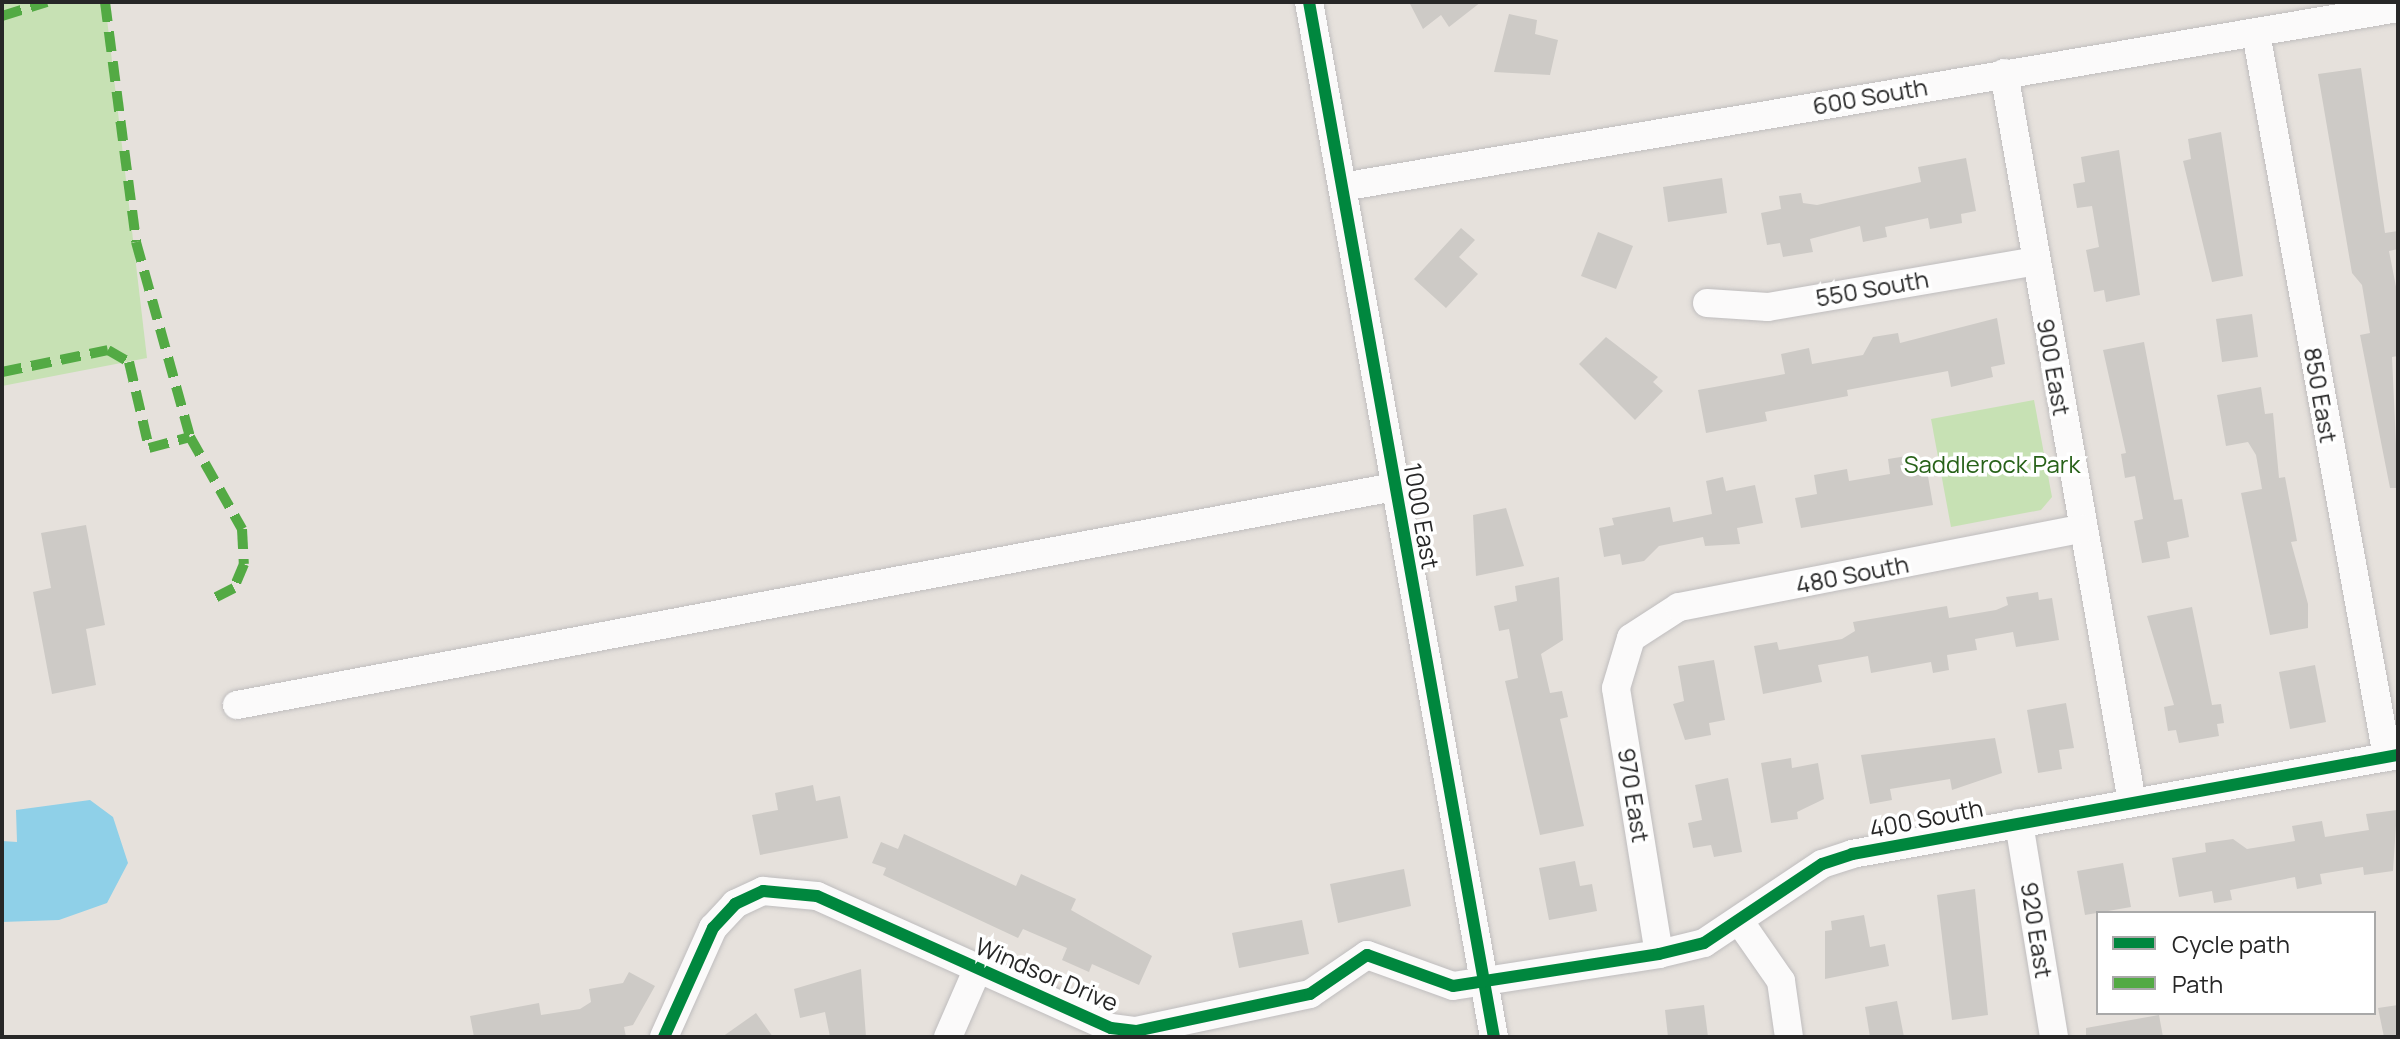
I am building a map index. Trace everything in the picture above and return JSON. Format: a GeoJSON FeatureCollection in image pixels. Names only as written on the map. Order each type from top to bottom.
{"type":"FeatureCollection","features":[{"type":"Feature","properties":{"kind":"street","name":"1000 East"},"geometry":{"type":"LineString","coordinates":[[1309,2],[1494,1037]]}},
{"type":"Feature","properties":{"kind":"street","name":"600 South"},"geometry":{"type":"LineString","coordinates":[[1342,187],[2398,8]]}},
{"type":"Feature","properties":{"kind":"street","name":"850 East"},"geometry":{"type":"LineString","coordinates":[[2256,33],[2392,756]]}},
{"type":"Feature","properties":{"kind":"street","name":"900 East"},"geometry":{"type":"LineString","coordinates":[[2004,73],[2132,802]]}},
{"type":"Feature","properties":{"kind":"street","name":"550 South"},"geometry":{"type":"LineString","coordinates":[[1707,303],[1768,307],[2036,261]]}},
{"type":"Feature","properties":{"kind":"street"},"geometry":{"type":"LineString","coordinates":[[237,705],[1394,487]]}},
{"type":"Feature","properties":{"kind":"street","name":"480 South"},"geometry":{"type":"LineString","coordinates":[[1631,638],[1679,607],[2082,529]]}},
{"type":"Feature","properties":{"kind":"street","name":"970 East"},"geometry":{"type":"LineString","coordinates":[[1631,638],[1616,688],[1659,954]]}},
{"type":"Feature","properties":{"kind":"street","name":"400 South"},"geometry":{"type":"LineString","coordinates":[[1485,984],[1659,954],[1704,943],[1740,922],[1822,864],[2019,823],[2392,756]]}},
{"type":"Feature","properties":{"kind":"street","name":"920 East"},"geometry":{"type":"LineString","coordinates":[[2019,823],[2054,1037]]}},
{"type":"Feature","properties":{"kind":"street","name":"Windsor Drive"},"geometry":{"type":"LineString","coordinates":[[664,1037],[713,928],[735,904],[763,891],[817,896],[1111,1028],[1136,1031],[1310,994],[1367,955],[1434,985],[1485,984]]}},
{"type":"Feature","properties":{"kind":"street"},"geometry":{"type":"LineString","coordinates":[[1740,922],[1781,981],[1789,1037]]}},
{"type":"Feature","properties":{"kind":"street"},"geometry":{"type":"LineString","coordinates":[[948,1037],[978,968]]}},
{"type":"Feature","properties":{"kind":"green space"},"geometry":{"type":"Polygon","coordinates":[[[2,2],[105,2],[147,358],[2,386],[2,2]]]}},
{"type":"Feature","properties":{"kind":"green space","name":"Saddlerock Park"},"geometry":{"type":"Polygon","coordinates":[[[2034,400],[2052,497],[2041,510],[1951,527],[1931,419],[2034,400]]]}},
{"type":"Feature","properties":{"kind":"water"},"geometry":{"type":"Polygon","coordinates":[[[90,800],[113,817],[128,863],[107,903],[59,920],[2,922],[2,841],[17,842],[16,810],[90,800]]]}},
{"type":"Feature","properties":{"kind":"building"},"geometry":{"type":"Polygon","coordinates":[[[1409,2],[1481,2],[1449,27],[1441,15],[1423,29],[1409,2]]]}},
{"type":"Feature","properties":{"kind":"building"},"geometry":{"type":"Polygon","coordinates":[[[1509,14],[1537,20],[1535,34],[1558,40],[1550,75],[1494,72],[1509,14]]]}},
{"type":"Feature","properties":{"kind":"building"},"geometry":{"type":"Polygon","coordinates":[[[2361,68],[2385,233],[2398,231],[2398,249],[2389,251],[2398,297],[2398,356],[2392,357],[2398,488],[2390,488],[2360,335],[2370,333],[2362,285],[2352,273],[2318,74],[2361,68]]]}},
{"type":"Feature","properties":{"kind":"building"},"geometry":{"type":"Polygon","coordinates":[[[2221,132],[2243,276],[2212,282],[2183,161],[2191,159],[2188,139],[2221,132]]]}},
{"type":"Feature","properties":{"kind":"building"},"geometry":{"type":"Polygon","coordinates":[[[2119,150],[2140,295],[2106,302],[2104,290],[2094,292],[2086,250],[2099,247],[2092,206],[2077,208],[2073,184],[2085,182],[2081,157],[2119,150]]]}},
{"type":"Feature","properties":{"kind":"building"},"geometry":{"type":"Polygon","coordinates":[[[1966,158],[1976,211],[1961,214],[1962,223],[1930,229],[1928,218],[1885,227],[1887,237],[1863,242],[1860,226],[1810,239],[1813,252],[1783,257],[1780,243],[1767,245],[1761,213],[1781,209],[1779,196],[1801,193],[1803,203],[1817,205],[1921,182],[1918,167],[1966,158]]]}},
{"type":"Feature","properties":{"kind":"building"},"geometry":{"type":"Polygon","coordinates":[[[1722,178],[1727,213],[1668,222],[1663,187],[1722,178]]]}},
{"type":"Feature","properties":{"kind":"building"},"geometry":{"type":"Polygon","coordinates":[[[1461,228],[1475,240],[1459,257],[1478,274],[1446,308],[1414,279],[1461,228]]]}},
{"type":"Feature","properties":{"kind":"building"},"geometry":{"type":"Polygon","coordinates":[[[1598,232],[1633,246],[1616,289],[1581,276],[1598,232]]]}},
{"type":"Feature","properties":{"kind":"building"},"geometry":{"type":"Polygon","coordinates":[[[2252,314],[2258,357],[2222,362],[2216,319],[2252,314]]]}},
{"type":"Feature","properties":{"kind":"building"},"geometry":{"type":"Polygon","coordinates":[[[1997,318],[2005,364],[1991,367],[1993,377],[1951,387],[1948,371],[1847,390],[1848,396],[1765,412],[1767,421],[1706,433],[1698,390],[1785,374],[1781,354],[1809,348],[1812,364],[1863,355],[1873,337],[1898,333],[1900,343],[1997,318]]]}},
{"type":"Feature","properties":{"kind":"building"},"geometry":{"type":"Polygon","coordinates":[[[1606,337],[1658,377],[1653,382],[1663,391],[1635,420],[1579,364],[1606,337]]]}},
{"type":"Feature","properties":{"kind":"building"},"geometry":{"type":"Polygon","coordinates":[[[2144,342],[2174,500],[2182,499],[2189,537],[2167,542],[2170,558],[2142,563],[2134,521],[2143,519],[2135,476],[2125,478],[2121,454],[2126,453],[2103,350],[2144,342]]]}},
{"type":"Feature","properties":{"kind":"building"},"geometry":{"type":"Polygon","coordinates":[[[2261,387],[2265,414],[2273,413],[2279,478],[2285,477],[2297,541],[2291,542],[2308,604],[2308,628],[2270,635],[2241,493],[2262,489],[2256,455],[2248,442],[2226,446],[2217,395],[2261,387]]]}},
{"type":"Feature","properties":{"kind":"building"},"geometry":{"type":"Polygon","coordinates":[[[1907,456],[1909,468],[1926,465],[1933,505],[1801,528],[1795,498],[1817,494],[1814,475],[1847,469],[1849,481],[1890,474],[1888,459],[1907,456]]]}},
{"type":"Feature","properties":{"kind":"building"},"geometry":{"type":"Polygon","coordinates":[[[1723,477],[1726,491],[1755,485],[1763,523],[1737,528],[1740,544],[1705,546],[1703,537],[1659,546],[1644,561],[1622,565],[1620,554],[1604,557],[1599,528],[1614,525],[1612,518],[1670,507],[1673,522],[1712,514],[1706,481],[1723,477]]]}},
{"type":"Feature","properties":{"kind":"building"},"geometry":{"type":"Polygon","coordinates":[[[1506,508],[1524,566],[1476,576],[1473,515],[1506,508]]]}},
{"type":"Feature","properties":{"kind":"building"},"geometry":{"type":"Polygon","coordinates":[[[86,525],[105,625],[86,629],[96,685],[52,694],[33,592],[51,588],[41,533],[86,525]]]}},
{"type":"Feature","properties":{"kind":"building"},"geometry":{"type":"Polygon","coordinates":[[[1559,577],[1563,640],[1541,654],[1550,693],[1562,691],[1568,717],[1560,719],[1584,826],[1540,835],[1505,681],[1518,678],[1509,629],[1499,631],[1494,606],[1517,601],[1515,586],[1559,577]]]}},
{"type":"Feature","properties":{"kind":"building"},"geometry":{"type":"Polygon","coordinates":[[[2038,592],[2039,600],[2052,598],[2059,640],[2016,647],[2013,632],[1975,639],[1977,650],[1947,655],[1949,670],[1933,673],[1931,662],[1871,673],[1868,656],[1818,665],[1822,682],[1763,694],[1754,646],[1777,642],[1779,650],[1842,639],[1855,631],[1853,622],[1947,606],[1949,618],[1996,610],[2008,605],[2006,597],[2038,592]]]}},
{"type":"Feature","properties":{"kind":"building"},"geometry":{"type":"Polygon","coordinates":[[[2192,607],[2212,705],[2221,704],[2224,723],[2217,724],[2219,736],[2179,743],[2176,730],[2168,731],[2164,707],[2174,705],[2147,616],[2192,607]]]}},
{"type":"Feature","properties":{"kind":"building"},"geometry":{"type":"Polygon","coordinates":[[[1714,660],[1725,720],[1709,723],[1711,735],[1685,740],[1673,704],[1684,701],[1678,666],[1714,660]]]}},
{"type":"Feature","properties":{"kind":"building"},"geometry":{"type":"Polygon","coordinates":[[[2315,665],[2326,722],[2290,729],[2279,672],[2315,665]]]}},
{"type":"Feature","properties":{"kind":"building"},"geometry":{"type":"Polygon","coordinates":[[[2066,703],[2074,748],[2059,750],[2062,769],[2038,773],[2027,710],[2066,703]]]}},
{"type":"Feature","properties":{"kind":"building"},"geometry":{"type":"Polygon","coordinates":[[[1995,738],[2002,773],[1952,790],[1950,779],[1890,789],[1892,800],[1870,804],[1861,755],[1995,738]]]}},
{"type":"Feature","properties":{"kind":"building"},"geometry":{"type":"Polygon","coordinates":[[[1791,758],[1792,768],[1818,763],[1824,799],[1797,812],[1798,819],[1771,823],[1761,763],[1791,758]]]}},
{"type":"Feature","properties":{"kind":"building"},"geometry":{"type":"Polygon","coordinates":[[[1728,778],[1742,852],[1714,857],[1711,845],[1693,848],[1688,823],[1702,820],[1695,785],[1728,778]]]}},
{"type":"Feature","properties":{"kind":"building"},"geometry":{"type":"Polygon","coordinates":[[[813,785],[816,801],[840,796],[848,838],[760,855],[752,815],[778,810],[775,793],[813,785]]]}},
{"type":"Feature","properties":{"kind":"building"},"geometry":{"type":"Polygon","coordinates":[[[2397,810],[2393,871],[2364,875],[2363,867],[2320,874],[2322,884],[2297,889],[2295,877],[2230,890],[2232,900],[2214,903],[2212,891],[2179,897],[2172,858],[2206,852],[2205,843],[2233,839],[2247,849],[2295,841],[2292,826],[2322,821],[2325,837],[2369,830],[2366,814],[2397,810]]]}},
{"type":"Feature","properties":{"kind":"building"},"geometry":{"type":"Polygon","coordinates":[[[904,834],[1016,886],[1021,874],[1076,899],[1071,910],[1152,956],[1139,985],[1092,964],[1089,972],[1062,960],[1067,948],[1023,929],[1018,938],[883,875],[886,868],[872,863],[881,842],[898,849],[904,834]]]}},
{"type":"Feature","properties":{"kind":"building"},"geometry":{"type":"Polygon","coordinates":[[[1575,861],[1580,886],[1592,884],[1597,911],[1549,920],[1539,868],[1575,861]]]}},
{"type":"Feature","properties":{"kind":"building"},"geometry":{"type":"Polygon","coordinates":[[[2123,863],[2131,907],[2085,915],[2077,871],[2123,863]]]}},
{"type":"Feature","properties":{"kind":"building"},"geometry":{"type":"Polygon","coordinates":[[[1404,869],[1411,906],[1338,923],[1330,884],[1404,869]]]}},
{"type":"Feature","properties":{"kind":"building"},"geometry":{"type":"Polygon","coordinates":[[[1975,889],[1988,1015],[1952,1020],[1937,895],[1975,889]]]}},
{"type":"Feature","properties":{"kind":"building"},"geometry":{"type":"Polygon","coordinates":[[[1864,915],[1870,947],[1885,944],[1889,966],[1825,979],[1825,931],[1832,930],[1831,921],[1864,915]]]}},
{"type":"Feature","properties":{"kind":"building"},"geometry":{"type":"Polygon","coordinates":[[[1302,920],[1309,954],[1239,968],[1232,933],[1302,920]]]}},
{"type":"Feature","properties":{"kind":"building"},"geometry":{"type":"Polygon","coordinates":[[[861,969],[866,1037],[830,1037],[825,1012],[800,1018],[794,989],[861,969]]]}},
{"type":"Feature","properties":{"kind":"building"},"geometry":{"type":"Polygon","coordinates":[[[629,972],[655,986],[633,1025],[624,1027],[626,1037],[474,1037],[470,1016],[539,1003],[541,1015],[580,1009],[591,1002],[589,989],[623,983],[629,972]]]}},
{"type":"Feature","properties":{"kind":"building"},"geometry":{"type":"Polygon","coordinates":[[[1897,1001],[1904,1037],[1870,1037],[1865,1007],[1897,1001]]]}},
{"type":"Feature","properties":{"kind":"building"},"geometry":{"type":"Polygon","coordinates":[[[1704,1005],[1708,1037],[1668,1037],[1665,1010],[1704,1005]]]}},
{"type":"Feature","properties":{"kind":"building"},"geometry":{"type":"Polygon","coordinates":[[[2398,1005],[2398,1037],[2384,1037],[2378,1008],[2398,1005]]]}},
{"type":"Feature","properties":{"kind":"building"},"geometry":{"type":"Polygon","coordinates":[[[756,1013],[773,1037],[722,1037],[756,1013]]]}},
{"type":"Feature","properties":{"kind":"building"},"geometry":{"type":"Polygon","coordinates":[[[2159,1015],[2163,1037],[2086,1037],[2086,1028],[2159,1015]]]}},
{"type":"Feature","properties":{"kind":"marked path"},"geometry":{"type":"LineString","coordinates":[[2,16],[47,2]]}},
{"type":"Feature","properties":{"kind":"marked path"},"geometry":{"type":"LineString","coordinates":[[105,2],[136,242],[190,437],[242,529],[244,564],[234,588],[210,600]]}},
{"type":"Feature","properties":{"kind":"marked path"},"geometry":{"type":"LineString","coordinates":[[2,372],[108,350],[129,362],[149,448],[190,437]]}},
{"type":"Feature","properties":{"kind":"cycle path"},"geometry":{"type":"LineString","coordinates":[[1309,2],[1494,1037]]}},
{"type":"Feature","properties":{"kind":"cycle path"},"geometry":{"type":"LineString","coordinates":[[664,1037],[713,928],[735,904],[763,891],[817,896],[1111,1028],[1136,1031],[1310,994],[1367,955],[1453,986],[1659,954],[1704,943],[1822,864],[1852,854],[2398,755]]}}]}
